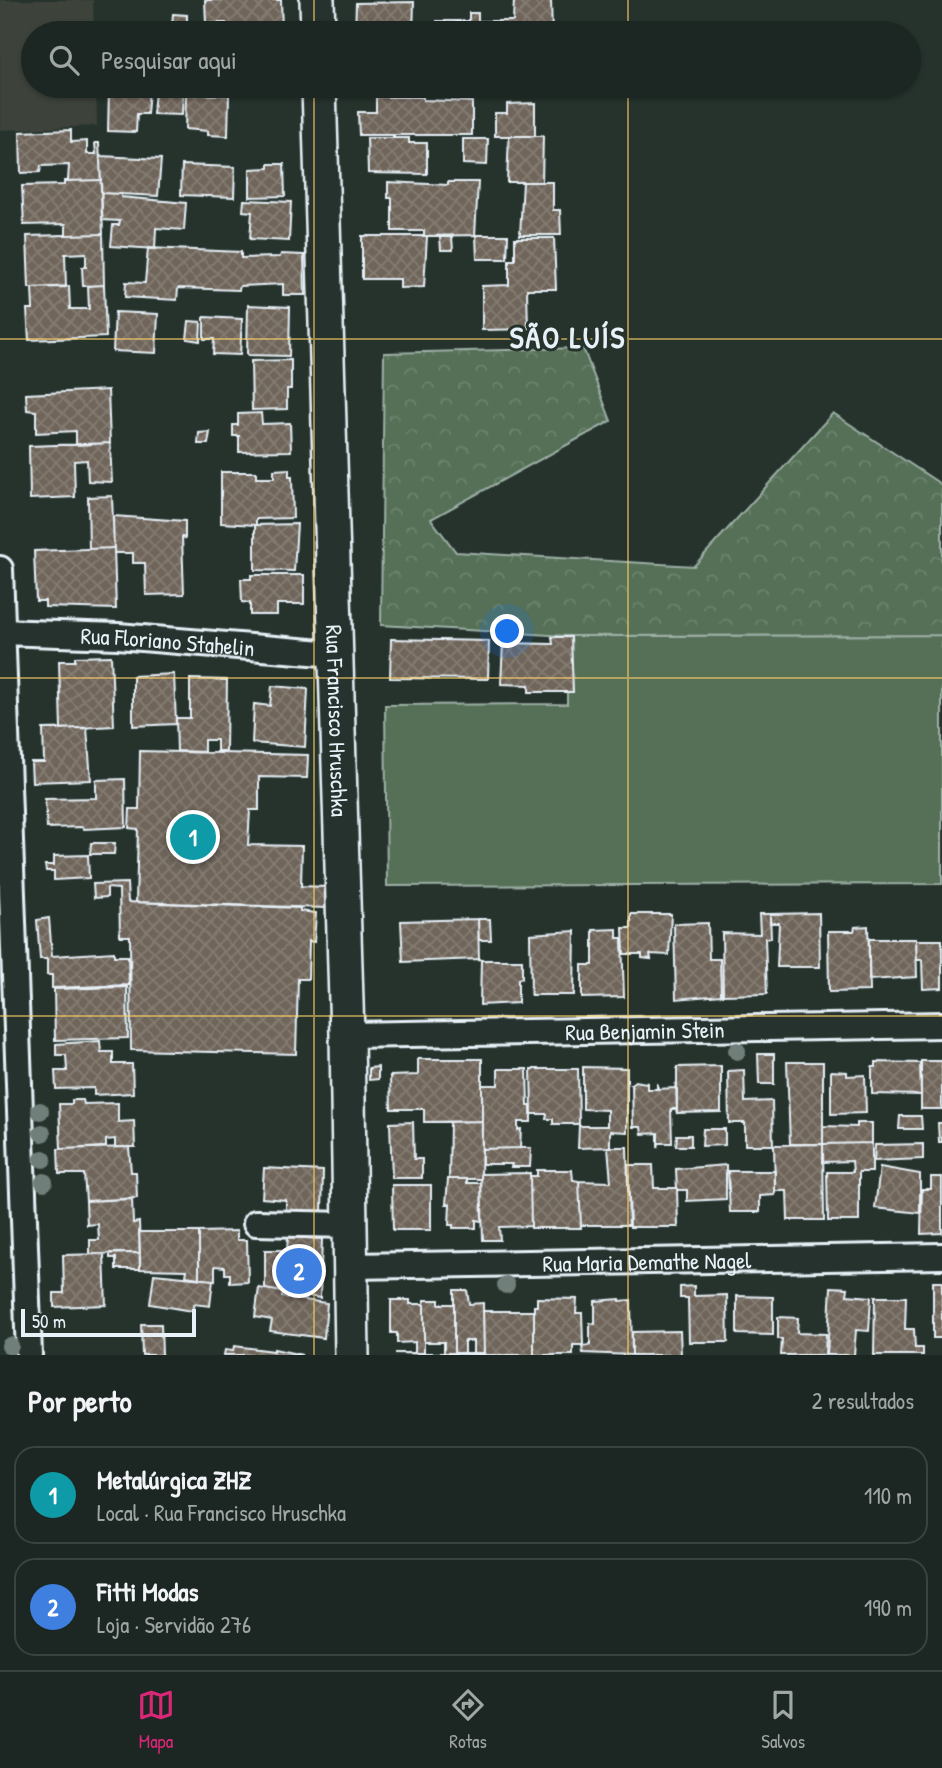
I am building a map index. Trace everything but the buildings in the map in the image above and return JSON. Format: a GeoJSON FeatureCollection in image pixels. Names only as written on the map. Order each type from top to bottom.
{"type":"FeatureCollection","features":[{"type":"Feature","properties":{"kind":"main road"},"geometry":{"type":"LineString","coordinates":[[317,0],[317,21]]}},
{"type":"Feature","properties":{"kind":"main road","name":"Rua Francisco Hruschka"},"geometry":{"type":"LineString","coordinates":[[319,98],[347,1035],[352,1355]]}},
{"type":"Feature","properties":{"kind":"street"},"geometry":{"type":"LineString","coordinates":[[0,569],[29,1355]]}},
{"type":"Feature","properties":{"kind":"street","name":"Rua Floriano Stahelin"},"geometry":{"type":"LineString","coordinates":[[1,632],[118,636],[335,654]]}},
{"type":"Feature","properties":{"kind":"street","name":"Rua Benjamin Stein"},"geometry":{"type":"LineString","coordinates":[[347,1035],[942,1025]]}},
{"type":"Feature","properties":{"kind":"street"},"geometry":{"type":"LineString","coordinates":[[256,1223],[350,1225]]}},
{"type":"Feature","properties":{"kind":"street","name":"Rua Maria Demathe Nagel"},"geometry":{"type":"LineString","coordinates":[[351,1266],[942,1256]]}},
{"type":"Feature","properties":{"kind":"shaded area"},"geometry":{"type":"Polygon","coordinates":[[[0,0],[93,0],[94,21],[21,21],[21,98],[96,98],[97,126],[0,130],[0,0]]]}},
{"type":"Feature","properties":{"kind":"green space"},"geometry":{"type":"Polygon","coordinates":[[[583,348],[611,421],[431,519],[456,552],[694,566],[833,413],[942,485],[942,635],[567,636],[381,625],[384,353],[583,348]]]}},
{"type":"Feature","properties":{"kind":"green space"},"geometry":{"type":"Polygon","coordinates":[[[942,635],[942,884],[387,886],[385,705],[567,704],[567,636],[942,635]]]}},
{"type":"Feature","properties":{"kind":"place","name":"Metalúrgica ZHZ"},"geometry":{"type":"Point","coordinates":[193,837]}},
{"type":"Feature","properties":{"kind":"place","name":"Fitti Modas"},"geometry":{"type":"Point","coordinates":[299,1271]}},
{"type":"Feature","properties":{"kind":"district","name":"SÃO LUÍS"},"geometry":{"type":"Point","coordinates":[568,337]}}]}
